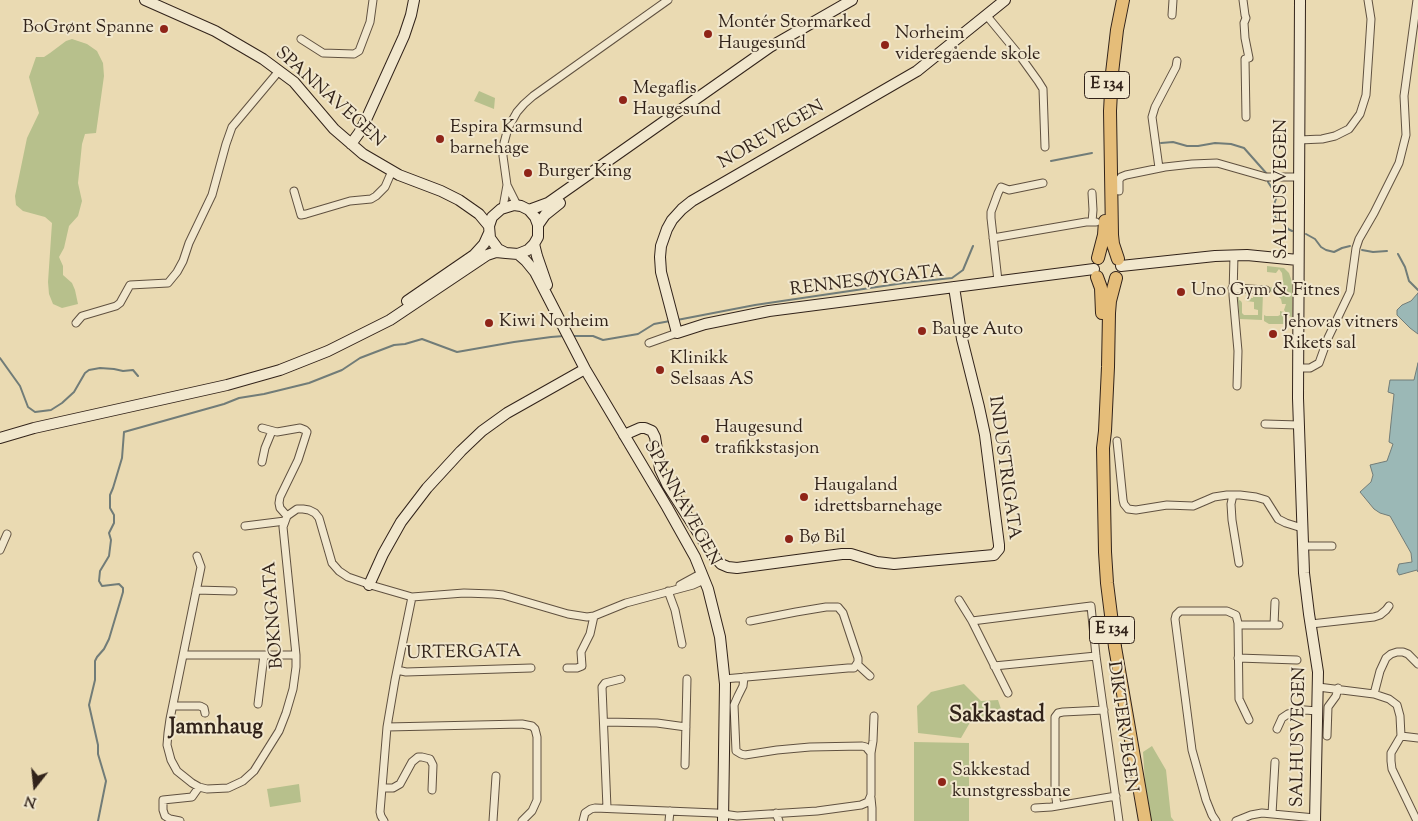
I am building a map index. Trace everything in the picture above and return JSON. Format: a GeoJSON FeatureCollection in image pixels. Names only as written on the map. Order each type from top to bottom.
{"type":"FeatureCollection","features":[{"type":"Feature","properties":{"kind":"highway","name":"E 134"},"geometry":{"type":"LineString","coordinates":[[1103,448],[1101,432],[1102,288],[1096,268],[1105,228],[1104,162],[1107,72],[1117,0]]}},
{"type":"Feature","properties":{"kind":"highway","name":"E 134"},"geometry":{"type":"LineString","coordinates":[[1123,0],[1117,30],[1110,111],[1112,236],[1118,268],[1109,313],[1103,448],[1103,494],[1107,583],[1114,647],[1141,821]]}},
{"type":"Feature","properties":{"kind":"highway"},"geometry":{"type":"LineString","coordinates":[[1107,254],[1112,255],[1118,268],[1111,281],[1105,281],[1096,268],[1107,254]]}},
{"type":"Feature","properties":{"kind":"highway","name":"E 134"},"geometry":{"type":"LineString","coordinates":[[1131,747],[1135,758],[1145,821]]}},
{"type":"Feature","properties":{"kind":"main road","name":"SPANNAVEGEN"},"geometry":{"type":"LineString","coordinates":[[145,0],[215,31],[257,55],[294,82],[334,129],[363,154],[392,171],[441,191],[466,204],[483,210],[500,210]]}},
{"type":"Feature","properties":{"kind":"main road"},"geometry":{"type":"LineString","coordinates":[[351,144],[365,122],[404,36],[414,0]]}},
{"type":"Feature","properties":{"kind":"main road"},"geometry":{"type":"LineString","coordinates":[[529,210],[548,203],[564,193],[776,43],[852,0]]}},
{"type":"Feature","properties":{"kind":"main road"},"geometry":{"type":"LineString","coordinates":[[538,225],[551,209],[571,194],[757,64],[811,29],[861,0]]}},
{"type":"Feature","properties":{"kind":"main road","name":"NOREVEGEN"},"geometry":{"type":"LineString","coordinates":[[678,333],[661,272],[660,257],[661,246],[667,229],[682,209],[692,201],[917,71],[1005,0]]}},
{"type":"Feature","properties":{"kind":"main road","name":"SALHUSVEGEN"},"geometry":{"type":"LineString","coordinates":[[1300,0],[1299,425],[1306,589],[1318,664],[1315,819]]}},
{"type":"Feature","properties":{"kind":"main road","name":"SPANNAVEGEN"},"geometry":{"type":"LineString","coordinates":[[466,204],[479,214],[489,230]]}},
{"type":"Feature","properties":{"kind":"main road"},"geometry":{"type":"LineString","coordinates":[[0,432],[53,418],[233,378],[302,356],[357,331],[376,320],[418,294],[481,249],[487,240],[492,217],[500,210],[517,205],[529,210],[535,217],[538,233],[534,244],[525,252],[518,254],[496,252],[487,255],[390,320],[328,351],[280,370],[227,385],[44,426],[0,438]]}},
{"type":"Feature","properties":{"kind":"main road"},"geometry":{"type":"LineString","coordinates":[[489,230],[494,246],[506,253]]}},
{"type":"Feature","properties":{"kind":"main road"},"geometry":{"type":"LineString","coordinates":[[534,244],[555,310]]}},
{"type":"Feature","properties":{"kind":"main road"},"geometry":{"type":"LineString","coordinates":[[518,254],[531,265],[555,310]]}},
{"type":"Feature","properties":{"kind":"main road"},"geometry":{"type":"LineString","coordinates":[[1118,268],[1191,258],[1234,255],[1298,260]]}},
{"type":"Feature","properties":{"kind":"main road","name":"RENNESØYGATA"},"geometry":{"type":"LineString","coordinates":[[678,333],[704,324],[769,310],[1096,268]]}},
{"type":"Feature","properties":{"kind":"main road","name":"INDUSTRIGATA"},"geometry":{"type":"LineString","coordinates":[[624,434],[640,428],[652,431],[660,469],[667,484],[711,553],[721,564],[728,567],[737,568],[842,554],[851,554],[877,562],[894,564],[994,555],[998,551],[999,545],[985,435],[962,338],[954,287]]}},
{"type":"Feature","properties":{"kind":"main road","name":"SPANNAVEGEN"},"geometry":{"type":"LineString","coordinates":[[555,310],[585,369],[667,507],[695,557],[703,576],[716,620],[724,679],[723,818]]}},
{"type":"Feature","properties":{"kind":"main road"},"geometry":{"type":"LineString","coordinates":[[369,585],[383,554],[401,522],[427,488],[461,451],[507,413],[585,369]]}},
{"type":"Feature","properties":{"kind":"street"},"geometry":{"type":"LineString","coordinates":[[301,40],[323,53],[354,54],[359,51],[370,22],[373,0]]}},
{"type":"Feature","properties":{"kind":"street"},"geometry":{"type":"LineString","coordinates":[[517,205],[507,185],[502,156],[510,123],[524,104],[668,0]]}},
{"type":"Feature","properties":{"kind":"street"},"geometry":{"type":"LineString","coordinates":[[1172,15],[1173,0]]}},
{"type":"Feature","properties":{"kind":"street"},"geometry":{"type":"LineString","coordinates":[[1244,0],[1246,18],[1244,33],[1249,58],[1245,59],[1246,117]]}},
{"type":"Feature","properties":{"kind":"street"},"geometry":{"type":"LineString","coordinates":[[1299,140],[1322,139],[1335,136],[1349,129],[1360,114],[1366,95],[1370,19],[1368,0]]}},
{"type":"Feature","properties":{"kind":"street"},"geometry":{"type":"LineString","coordinates":[[1298,368],[1310,368],[1318,363],[1350,292],[1359,239],[1400,163],[1406,135],[1404,100],[1417,0]]}},
{"type":"Feature","properties":{"kind":"street"},"geometry":{"type":"LineString","coordinates":[[987,16],[1020,56],[1043,90],[1045,146]]}},
{"type":"Feature","properties":{"kind":"street"},"geometry":{"type":"LineString","coordinates":[[1159,168],[1152,117],[1155,107],[1176,67],[1177,61]]}},
{"type":"Feature","properties":{"kind":"street"},"geometry":{"type":"LineString","coordinates":[[76,323],[82,316],[116,306],[120,303],[130,285],[168,283],[178,272],[189,243],[206,210],[232,127],[279,71]]}},
{"type":"Feature","properties":{"kind":"street"},"geometry":{"type":"LineString","coordinates":[[1119,191],[1119,180],[1121,177],[1159,168],[1192,164],[1230,166],[1266,177],[1299,177]]}},
{"type":"Feature","properties":{"kind":"street"},"geometry":{"type":"LineString","coordinates":[[294,191],[301,215],[306,214],[350,201],[371,199],[385,187],[392,171]]}},
{"type":"Feature","properties":{"kind":"street"},"geometry":{"type":"LineString","coordinates":[[998,281],[991,215],[1001,187],[1009,190],[1043,183]]}},
{"type":"Feature","properties":{"kind":"street"},"geometry":{"type":"LineString","coordinates":[[500,210],[507,185]]}},
{"type":"Feature","properties":{"kind":"street"},"geometry":{"type":"LineString","coordinates":[[994,238],[1094,222],[1092,193]]}},
{"type":"Feature","properties":{"kind":"street"},"geometry":{"type":"LineString","coordinates":[[1234,255],[1232,288],[1238,351],[1236,386]]}},
{"type":"Feature","properties":{"kind":"street"},"geometry":{"type":"LineString","coordinates":[[1232,288],[1266,290]]}},
{"type":"Feature","properties":{"kind":"street","name":"RENNESØYGATA"},"geometry":{"type":"LineString","coordinates":[[649,344],[678,333]]}},
{"type":"Feature","properties":{"kind":"street"},"geometry":{"type":"LineString","coordinates":[[1265,424],[1299,425]]}},
{"type":"Feature","properties":{"kind":"street"},"geometry":{"type":"LineString","coordinates":[[262,428],[272,431],[262,462]]}},
{"type":"Feature","properties":{"kind":"street","name":"BOKNGATA"},"geometry":{"type":"LineString","coordinates":[[198,787],[228,788],[243,781],[254,770],[279,731],[293,689],[296,655],[284,534],[286,518],[279,503],[280,497],[298,460],[307,432],[300,428],[272,431]]}},
{"type":"Feature","properties":{"kind":"street"},"geometry":{"type":"LineString","coordinates":[[1117,441],[1123,500],[1128,509],[1136,510],[1167,504],[1193,506],[1220,495],[1256,497],[1266,500],[1278,519],[1302,528]]}},
{"type":"Feature","properties":{"kind":"street"},"geometry":{"type":"LineString","coordinates":[[1233,495],[1231,504],[1232,520],[1239,563]]}},
{"type":"Feature","properties":{"kind":"street"},"geometry":{"type":"LineString","coordinates":[[245,526],[286,518],[297,509],[315,513],[320,518],[332,563],[339,571],[348,577],[369,585],[412,598],[464,593],[492,594],[568,614],[587,617],[668,591],[703,576]]}},
{"type":"Feature","properties":{"kind":"street"},"geometry":{"type":"LineString","coordinates":[[0,550],[7,534]]}},
{"type":"Feature","properties":{"kind":"street"},"geometry":{"type":"LineString","coordinates":[[1303,546],[1332,546]]}},
{"type":"Feature","properties":{"kind":"street"},"geometry":{"type":"LineString","coordinates":[[180,821],[165,816],[163,800],[190,798],[195,795],[198,787],[178,771],[171,760],[167,745],[201,567],[197,556]]}},
{"type":"Feature","properties":{"kind":"street"},"geometry":{"type":"LineString","coordinates":[[196,590],[233,591]]}},
{"type":"Feature","properties":{"kind":"street"},"geometry":{"type":"LineString","coordinates":[[668,591],[675,610],[682,644]]}},
{"type":"Feature","properties":{"kind":"street"},"geometry":{"type":"LineString","coordinates":[[384,821],[380,812],[387,727],[396,670],[412,598]]}},
{"type":"Feature","properties":{"kind":"street"},"geometry":{"type":"LineString","coordinates":[[959,600],[972,621],[1008,693]]}},
{"type":"Feature","properties":{"kind":"street"},"geometry":{"type":"LineString","coordinates":[[1238,625],[1276,625],[1275,602]]}},
{"type":"Feature","properties":{"kind":"street","name":"DIKTERVEGEN"},"geometry":{"type":"LineString","coordinates":[[972,621],[1091,606],[1119,821]]}},
{"type":"Feature","properties":{"kind":"street"},"geometry":{"type":"LineString","coordinates":[[1311,624],[1374,617],[1380,615],[1388,606]]}},
{"type":"Feature","properties":{"kind":"street"},"geometry":{"type":"LineString","coordinates":[[750,621],[838,607],[843,613],[858,658],[858,664],[870,676]]}},
{"type":"Feature","properties":{"kind":"street"},"geometry":{"type":"LineString","coordinates":[[1216,821],[1206,800],[1192,750],[1175,619],[1180,611],[1226,611],[1236,615],[1238,625],[1239,699],[1249,720]]}},
{"type":"Feature","properties":{"kind":"street"},"geometry":{"type":"LineString","coordinates":[[567,668],[582,666],[581,652],[590,634],[594,616]]}},
{"type":"Feature","properties":{"kind":"street"},"geometry":{"type":"LineString","coordinates":[[1374,694],[1383,663],[1391,654],[1403,652],[1408,654],[1418,664]]}},
{"type":"Feature","properties":{"kind":"street"},"geometry":{"type":"LineString","coordinates":[[184,655],[296,655]]}},
{"type":"Feature","properties":{"kind":"street"},"geometry":{"type":"LineString","coordinates":[[258,704],[264,655]]}},
{"type":"Feature","properties":{"kind":"street"},"geometry":{"type":"LineString","coordinates":[[994,666],[1096,656]]}},
{"type":"Feature","properties":{"kind":"street"},"geometry":{"type":"LineString","coordinates":[[1238,658],[1298,660]]}},
{"type":"Feature","properties":{"kind":"street"},"geometry":{"type":"LineString","coordinates":[[724,679],[854,668],[858,664]]}},
{"type":"Feature","properties":{"kind":"street","name":"URTERGATA"},"geometry":{"type":"LineString","coordinates":[[396,670],[406,672],[531,668]]}},
{"type":"Feature","properties":{"kind":"street"},"geometry":{"type":"LineString","coordinates":[[744,677],[743,686],[734,706],[734,747],[738,753],[745,755],[810,747],[862,746],[866,747],[871,753]]}},
{"type":"Feature","properties":{"kind":"street"},"geometry":{"type":"LineString","coordinates":[[608,808],[602,687],[605,683],[621,679]]}},
{"type":"Feature","properties":{"kind":"street"},"geometry":{"type":"LineString","coordinates":[[686,765],[687,679]]}},
{"type":"Feature","properties":{"kind":"street"},"geometry":{"type":"LineString","coordinates":[[1318,686],[1374,694],[1389,699],[1397,705],[1400,716],[1401,736],[1390,761],[1417,821]]}},
{"type":"Feature","properties":{"kind":"street"},"geometry":{"type":"LineString","coordinates":[[1327,736],[1328,707],[1336,696],[1338,688]]}},
{"type":"Feature","properties":{"kind":"street"},"geometry":{"type":"LineString","coordinates":[[173,706],[200,706],[204,708],[205,713]]}},
{"type":"Feature","properties":{"kind":"street"},"geometry":{"type":"LineString","coordinates":[[1057,806],[1054,791],[1055,717],[1058,713],[1063,712],[1104,710]]}},
{"type":"Feature","properties":{"kind":"street"},"geometry":{"type":"LineString","coordinates":[[1277,728],[1282,718],[1288,714],[1305,710],[1317,711]]}},
{"type":"Feature","properties":{"kind":"street"},"geometry":{"type":"LineString","coordinates":[[872,821],[870,798],[874,716]]}},
{"type":"Feature","properties":{"kind":"street"},"geometry":{"type":"LineString","coordinates":[[604,722],[657,723],[686,727]]}},
{"type":"Feature","properties":{"kind":"street"},"geometry":{"type":"LineString","coordinates":[[387,727],[522,724],[532,726],[537,737],[537,800],[532,811],[522,821]]}},
{"type":"Feature","properties":{"kind":"street"},"geometry":{"type":"LineString","coordinates":[[1401,736],[1418,738]]}},
{"type":"Feature","properties":{"kind":"street"},"geometry":{"type":"LineString","coordinates":[[382,788],[397,787],[403,781],[414,759],[422,757],[430,759],[433,765],[432,790]]}},
{"type":"Feature","properties":{"kind":"street"},"geometry":{"type":"LineString","coordinates":[[1272,814],[1275,762]]}},
{"type":"Feature","properties":{"kind":"street"},"geometry":{"type":"LineString","coordinates":[[493,821],[496,776]]}},
{"type":"Feature","properties":{"kind":"street"},"geometry":{"type":"LineString","coordinates":[[1035,808],[1116,796]]}},
{"type":"Feature","properties":{"kind":"street"},"geometry":{"type":"LineString","coordinates":[[583,821],[587,810],[595,808],[670,811],[723,818],[737,816],[778,817],[861,805],[865,804],[870,798]]}},
{"type":"Feature","properties":{"kind":"street"},"geometry":{"type":"LineString","coordinates":[[669,821],[670,811]]}},
{"type":"Feature","properties":{"kind":"street"},"geometry":{"type":"LineString","coordinates":[[1236,821],[1256,814],[1315,819]]}},
{"type":"Feature","properties":{"kind":"green space"},"geometry":{"type":"Polygon","coordinates":[[[72,39],[87,44],[97,51],[103,63],[104,76],[96,133],[85,134],[82,144],[78,183],[82,201],[78,216],[69,226],[64,248],[59,257],[63,266],[63,275],[72,283],[78,304],[62,308],[53,304],[49,294],[48,282],[52,223],[45,217],[23,211],[16,205],[15,196],[27,138],[39,113],[29,77],[36,57],[44,57],[66,41],[72,39]]]}},
{"type":"Feature","properties":{"kind":"green space"},"geometry":{"type":"Polygon","coordinates":[[[479,91],[495,98],[494,109],[474,101],[479,91]]]}},
{"type":"Feature","properties":{"kind":"green space"},"geometry":{"type":"Polygon","coordinates":[[[1267,266],[1284,268],[1289,273],[1292,282],[1292,324],[1269,324],[1264,321],[1264,315],[1278,316],[1280,311],[1284,312],[1286,322],[1289,323],[1291,320],[1291,317],[1284,310],[1286,304],[1282,304],[1281,299],[1269,291],[1268,287],[1280,288],[1281,281],[1283,281],[1282,273],[1279,269],[1276,273],[1267,272],[1267,266]]]}},
{"type":"Feature","properties":{"kind":"green space"},"geometry":{"type":"Polygon","coordinates":[[[1236,291],[1242,303],[1242,313],[1244,315],[1258,315],[1258,310],[1254,309],[1254,302],[1246,301],[1247,298],[1253,298],[1253,292],[1263,293],[1262,320],[1240,319],[1236,291]]]}},
{"type":"Feature","properties":{"kind":"green space"},"geometry":{"type":"Polygon","coordinates":[[[964,684],[981,701],[998,700],[1002,712],[972,719],[961,738],[918,733],[917,706],[931,692],[964,684]]]}},
{"type":"Feature","properties":{"kind":"green space","name":"Sakkestad kunstgressbane"},"geometry":{"type":"Polygon","coordinates":[[[914,742],[969,743],[969,821],[914,821],[914,742]]]}},
{"type":"Feature","properties":{"kind":"green space"},"geometry":{"type":"Polygon","coordinates":[[[1152,746],[1166,770],[1171,817],[1174,821],[1151,821],[1146,798],[1143,752],[1152,746]]]}},
{"type":"Feature","properties":{"kind":"green space"},"geometry":{"type":"Polygon","coordinates":[[[299,784],[301,802],[270,807],[267,789],[299,784]]]}},
{"type":"Feature","properties":{"kind":"water"},"geometry":{"type":"Polygon","coordinates":[[[1418,293],[1418,334],[1397,315],[1397,310],[1402,305],[1411,301],[1418,293]]]}},
{"type":"Feature","properties":{"kind":"water"},"geometry":{"type":"Polygon","coordinates":[[[1418,363],[1418,572],[1417,570],[1399,575],[1397,571],[1399,564],[1412,562],[1411,553],[1390,516],[1374,509],[1360,492],[1371,482],[1373,475],[1370,465],[1387,461],[1393,444],[1389,442],[1394,394],[1388,392],[1390,380],[1414,380],[1418,363]]]}},
{"type":"Feature","properties":{"kind":"waterway"},"geometry":{"type":"LineString","coordinates":[[1161,143],[1173,142],[1187,146],[1215,143],[1231,144],[1244,148],[1267,174]]}},
{"type":"Feature","properties":{"kind":"waterway"},"geometry":{"type":"LineString","coordinates":[[1051,161],[1092,153]]}},
{"type":"Feature","properties":{"kind":"waterway"},"geometry":{"type":"LineString","coordinates":[[1268,179],[1277,196],[1273,213],[1277,220],[1284,222],[1288,229],[1292,231]]}},
{"type":"Feature","properties":{"kind":"waterway"},"geometry":{"type":"LineString","coordinates":[[1306,234],[1315,239],[1326,250],[1334,252],[1350,246]]}},
{"type":"Feature","properties":{"kind":"waterway"},"geometry":{"type":"LineString","coordinates":[[677,320],[755,305],[904,283],[952,278],[963,270],[973,246]]}},
{"type":"Feature","properties":{"kind":"waterway"},"geometry":{"type":"LineString","coordinates":[[1362,250],[1373,252],[1387,251]]}},
{"type":"Feature","properties":{"kind":"waterway"},"geometry":{"type":"LineString","coordinates":[[1398,254],[1405,267],[1409,281],[1418,290]]}},
{"type":"Feature","properties":{"kind":"waterway"},"geometry":{"type":"LineString","coordinates":[[572,336],[593,336],[603,340],[638,334],[654,324],[670,321]]}},
{"type":"Feature","properties":{"kind":"waterway"},"geometry":{"type":"LineString","coordinates":[[98,821],[106,781],[98,754],[98,745],[89,705],[95,680],[95,661],[109,639],[123,592],[123,588],[119,584],[102,586],[99,581],[100,571],[109,556],[111,540],[109,533],[114,523],[114,515],[110,508],[110,495],[122,458],[124,432],[224,404],[239,398],[309,383],[342,370],[360,358],[394,345],[422,339],[457,352],[564,336]]}},
{"type":"Feature","properties":{"kind":"waterway"},"geometry":{"type":"LineString","coordinates":[[0,358],[20,386],[28,407],[35,412],[51,410],[62,403],[74,392],[85,373],[89,370],[100,368],[123,371],[133,370],[138,376]]}},
{"type":"Feature","properties":{"kind":"place","name":"BoGrønt Spanne"},"geometry":{"type":"Point","coordinates":[164,29]}},
{"type":"Feature","properties":{"kind":"place","name":"Montér Stormarked Haugesund"},"geometry":{"type":"Point","coordinates":[708,34]}},
{"type":"Feature","properties":{"kind":"place","name":"Norheim videregående skole"},"geometry":{"type":"Point","coordinates":[885,45]}},
{"type":"Feature","properties":{"kind":"place","name":"Megaflis Haugesund"},"geometry":{"type":"Point","coordinates":[623,100]}},
{"type":"Feature","properties":{"kind":"place","name":"Espira Karmsund barnehage"},"geometry":{"type":"Point","coordinates":[440,139]}},
{"type":"Feature","properties":{"kind":"place","name":"Burger King"},"geometry":{"type":"Point","coordinates":[528,173]}},
{"type":"Feature","properties":{"kind":"place","name":"Uno Gym & Fitnes"},"geometry":{"type":"Point","coordinates":[1181,292]}},
{"type":"Feature","properties":{"kind":"place","name":"Kiwi Norheim"},"geometry":{"type":"Point","coordinates":[489,323]}},
{"type":"Feature","properties":{"kind":"place","name":"Bauge Auto"},"geometry":{"type":"Point","coordinates":[922,331]}},
{"type":"Feature","properties":{"kind":"place","name":"Jehovas vitners Rikets sal"},"geometry":{"type":"Point","coordinates":[1273,334]}},
{"type":"Feature","properties":{"kind":"place","name":"Klinikk Selsaas AS"},"geometry":{"type":"Point","coordinates":[660,370]}},
{"type":"Feature","properties":{"kind":"place","name":"Haugesund trafikkstasjon"},"geometry":{"type":"Point","coordinates":[705,439]}},
{"type":"Feature","properties":{"kind":"place","name":"Haugaland idrettsbarnehage"},"geometry":{"type":"Point","coordinates":[804,497]}},
{"type":"Feature","properties":{"kind":"place","name":"Bø Bil"},"geometry":{"type":"Point","coordinates":[789,539]}},
{"type":"Feature","properties":{"kind":"place","name":"Sakkestad kunstgressbane"},"geometry":{"type":"Point","coordinates":[942,782]}},
{"type":"Feature","properties":{"kind":"district","name":"Sakkastad"},"geometry":{"type":"Point","coordinates":[997,717]}},
{"type":"Feature","properties":{"kind":"district","name":"Jamnhaug"},"geometry":{"type":"Point","coordinates":[216,729]}}]}
